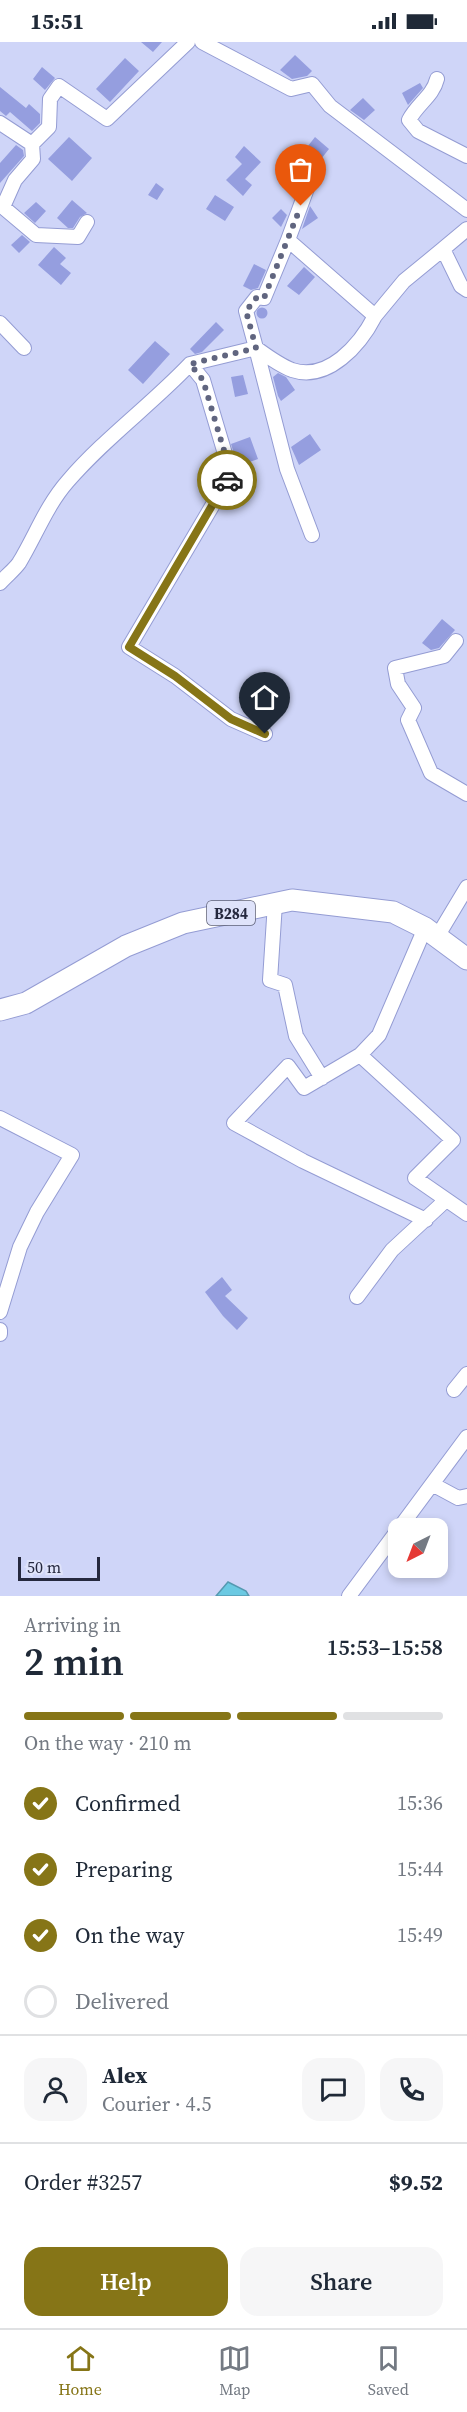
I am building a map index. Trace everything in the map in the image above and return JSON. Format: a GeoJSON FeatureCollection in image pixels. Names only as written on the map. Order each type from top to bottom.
{"type":"FeatureCollection","features":[{"type":"Feature","properties":{"kind":"main road","name":"B284"},"geometry":{"type":"LineString","coordinates":[[0,1010],[26,1003],[126,946],[183,923],[292,900],[393,912],[431,933],[467,959]]}},
{"type":"Feature","properties":{"kind":"street"},"geometry":{"type":"LineString","coordinates":[[87,222],[78,237],[36,235],[3,207],[15,180],[33,159],[32,144],[49,127],[50,99],[58,86],[107,119],[188,42]]}},
{"type":"Feature","properties":{"kind":"street"},"geometry":{"type":"LineString","coordinates":[[202,42],[291,89],[312,84],[330,106],[467,210]]}},
{"type":"Feature","properties":{"kind":"street"},"geometry":{"type":"LineString","coordinates":[[437,79],[434,90],[414,110],[409,120],[418,131],[467,156]]}},
{"type":"Feature","properties":{"kind":"street"},"geometry":{"type":"LineString","coordinates":[[0,123],[32,144]]}},
{"type":"Feature","properties":{"kind":"street"},"geometry":{"type":"LineString","coordinates":[[312,535],[287,469],[246,311],[257,297],[264,298],[313,172]]}},
{"type":"Feature","properties":{"kind":"street"},"geometry":{"type":"LineString","coordinates":[[0,583],[18,564],[50,504],[68,481],[102,444],[167,388],[190,364],[256,348],[292,370],[314,373],[333,364],[351,349],[404,281],[467,229]]}},
{"type":"Feature","properties":{"kind":"street"},"geometry":{"type":"LineString","coordinates":[[288,240],[375,316]]}},
{"type":"Feature","properties":{"kind":"street"},"geometry":{"type":"LineString","coordinates":[[443,249],[461,286],[467,290]]}},
{"type":"Feature","properties":{"kind":"street"},"geometry":{"type":"LineString","coordinates":[[0,323],[24,348]]}},
{"type":"Feature","properties":{"kind":"street"},"geometry":{"type":"LineString","coordinates":[[190,364],[203,380],[231,474],[129,647],[175,676],[231,719],[265,734]]}},
{"type":"Feature","properties":{"kind":"street"},"geometry":{"type":"LineString","coordinates":[[456,641],[444,656],[395,668],[398,684],[414,708],[408,720],[431,773],[467,795]]}},
{"type":"Feature","properties":{"kind":"street"},"geometry":{"type":"LineString","coordinates":[[426,1220],[303,1161],[234,1123],[288,1066],[304,1088],[360,1054],[379,1035],[431,933],[467,887]]}},
{"type":"Feature","properties":{"kind":"street"},"geometry":{"type":"LineString","coordinates":[[275,903],[270,980],[285,985],[296,1036],[322,1078]]}},
{"type":"Feature","properties":{"kind":"street"},"geometry":{"type":"LineString","coordinates":[[360,1054],[453,1140],[415,1178],[467,1214]]}},
{"type":"Feature","properties":{"kind":"street"},"geometry":{"type":"LineString","coordinates":[[0,1118],[72,1155],[37,1212],[24,1239],[0,1312]]}},
{"type":"Feature","properties":{"kind":"street"},"geometry":{"type":"LineString","coordinates":[[357,1297],[392,1250],[446,1200]]}},
{"type":"Feature","properties":{"kind":"street"},"geometry":{"type":"LineString","coordinates":[[454,1390],[467,1374]]}},
{"type":"Feature","properties":{"kind":"street"},"geometry":{"type":"LineString","coordinates":[[349,1596],[467,1437]]}},
{"type":"Feature","properties":{"kind":"street"},"geometry":{"type":"LineString","coordinates":[[432,1484],[458,1498],[467,1496]]}},
{"type":"Feature","properties":{"kind":"water"},"geometry":{"type":"Polygon","coordinates":[[[228,1582],[246,1591],[249,1596],[216,1596],[228,1582]]]}},
{"type":"Feature","properties":{"kind":"building"},"geometry":{"type":"Polygon","coordinates":[[[141,42],[162,42],[153,52],[141,42]]]}},
{"type":"Feature","properties":{"kind":"building"},"geometry":{"type":"Polygon","coordinates":[[[295,55],[312,71],[307,76],[292,79],[280,70],[295,55]]]}},
{"type":"Feature","properties":{"kind":"building"},"geometry":{"type":"Polygon","coordinates":[[[125,58],[139,71],[110,102],[96,89],[125,58]]]}},
{"type":"Feature","properties":{"kind":"building"},"geometry":{"type":"Polygon","coordinates":[[[42,67],[55,78],[45,90],[33,79],[42,67]]]}},
{"type":"Feature","properties":{"kind":"building"},"geometry":{"type":"Polygon","coordinates":[[[420,83],[423,88],[408,105],[402,93],[420,83]]]}},
{"type":"Feature","properties":{"kind":"building"},"geometry":{"type":"Polygon","coordinates":[[[0,87],[26,108],[29,104],[40,114],[40,123],[32,131],[10,112],[6,116],[0,111],[0,87]]]}},
{"type":"Feature","properties":{"kind":"building"},"geometry":{"type":"Polygon","coordinates":[[[363,98],[375,110],[364,120],[350,110],[363,98]]]}},
{"type":"Feature","properties":{"kind":"building"},"geometry":{"type":"Polygon","coordinates":[[[69,137],[92,158],[72,181],[48,159],[69,137]]]}},
{"type":"Feature","properties":{"kind":"building"},"geometry":{"type":"Polygon","coordinates":[[[315,137],[329,149],[317,164],[301,155],[315,137]]]}},
{"type":"Feature","properties":{"kind":"building"},"geometry":{"type":"Polygon","coordinates":[[[16,145],[23,150],[24,156],[0,183],[0,163],[16,145]]]}},
{"type":"Feature","properties":{"kind":"building"},"geometry":{"type":"Polygon","coordinates":[[[244,146],[261,162],[245,179],[252,185],[243,196],[226,180],[242,164],[235,157],[244,146]]]}},
{"type":"Feature","properties":{"kind":"building"},"geometry":{"type":"Polygon","coordinates":[[[156,183],[164,189],[157,200],[148,195],[156,183]]]}},
{"type":"Feature","properties":{"kind":"building"},"geometry":{"type":"Polygon","coordinates":[[[215,195],[234,207],[225,221],[206,209],[215,195]]]}},
{"type":"Feature","properties":{"kind":"building"},"geometry":{"type":"Polygon","coordinates":[[[72,200],[87,213],[80,217],[73,228],[68,228],[57,218],[72,200]]]}},
{"type":"Feature","properties":{"kind":"building"},"geometry":{"type":"Polygon","coordinates":[[[36,202],[46,211],[35,223],[24,213],[36,202]]]}},
{"type":"Feature","properties":{"kind":"building"},"geometry":{"type":"Polygon","coordinates":[[[310,206],[318,218],[302,229],[310,206]]]}},
{"type":"Feature","properties":{"kind":"building"},"geometry":{"type":"Polygon","coordinates":[[[281,209],[287,215],[281,227],[272,218],[281,209]]]}},
{"type":"Feature","properties":{"kind":"building"},"geometry":{"type":"Polygon","coordinates":[[[22,235],[30,242],[19,253],[11,245],[22,235]]]}},
{"type":"Feature","properties":{"kind":"building"},"geometry":{"type":"Polygon","coordinates":[[[54,247],[66,258],[60,264],[71,273],[61,285],[38,265],[54,247]]]}},
{"type":"Feature","properties":{"kind":"building"},"geometry":{"type":"Polygon","coordinates":[[[254,264],[266,270],[258,288],[251,290],[243,286],[254,264]]]}},
{"type":"Feature","properties":{"kind":"building"},"geometry":{"type":"Polygon","coordinates":[[[304,267],[315,277],[299,295],[287,286],[304,267]]]}},
{"type":"Feature","properties":{"kind":"building"},"geometry":{"type":"Polygon","coordinates":[[[262,307],[268,313],[262,319],[256,313],[262,307]]]}},
{"type":"Feature","properties":{"kind":"building"},"geometry":{"type":"Polygon","coordinates":[[[216,322],[224,330],[202,352],[195,354],[190,349],[216,322]]]}},
{"type":"Feature","properties":{"kind":"building"},"geometry":{"type":"Polygon","coordinates":[[[155,341],[170,354],[143,384],[128,370],[155,341]]]}},
{"type":"Feature","properties":{"kind":"building"},"geometry":{"type":"Polygon","coordinates":[[[278,373],[286,377],[295,390],[281,401],[273,377],[278,373]]]}},
{"type":"Feature","properties":{"kind":"building"},"geometry":{"type":"Polygon","coordinates":[[[243,375],[248,394],[235,397],[231,377],[243,375]]]}},
{"type":"Feature","properties":{"kind":"building"},"geometry":{"type":"Polygon","coordinates":[[[310,434],[321,450],[299,465],[291,447],[310,434]]]}},
{"type":"Feature","properties":{"kind":"building"},"geometry":{"type":"Polygon","coordinates":[[[250,437],[258,459],[238,466],[231,444],[250,437]]]}},
{"type":"Feature","properties":{"kind":"building"},"geometry":{"type":"Polygon","coordinates":[[[442,619],[455,630],[439,648],[431,650],[422,643],[442,619]]]}},
{"type":"Feature","properties":{"kind":"building"},"geometry":{"type":"Polygon","coordinates":[[[222,1277],[232,1290],[225,1296],[248,1318],[237,1330],[205,1292],[222,1277]]]}},
{"type":"Feature","properties":{"kind":"way so far"},"geometry":{"type":"LineString","coordinates":[[227,480],[231,474],[203,380],[190,364],[256,348],[246,311],[257,297],[264,298],[301,206]]}},
{"type":"Feature","properties":{"kind":"route"},"geometry":{"type":"LineString","coordinates":[[227,480],[129,647],[175,676],[231,719],[265,734]]}}]}
